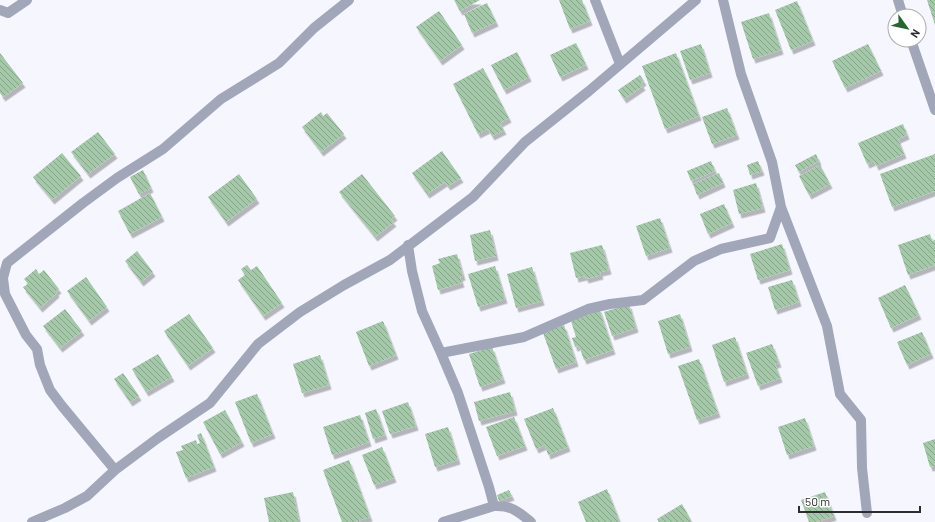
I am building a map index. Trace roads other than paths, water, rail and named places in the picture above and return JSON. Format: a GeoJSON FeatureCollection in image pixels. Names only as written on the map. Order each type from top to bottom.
{"type":"FeatureCollection","features":[{"type":"Feature","properties":{"kind":"street"},"geometry":{"type":"LineString","coordinates":[[0,10],[8,13],[27,0]]}},
{"type":"Feature","properties":{"kind":"street"},"geometry":{"type":"LineString","coordinates":[[115,470],[50,390],[40,364],[38,349],[26,335],[5,294],[2,278],[7,263],[117,178],[163,149],[221,99],[279,63],[314,28],[349,0]]}},
{"type":"Feature","properties":{"kind":"street"},"geometry":{"type":"LineString","coordinates":[[595,0],[620,64]]}},
{"type":"Feature","properties":{"kind":"street"},"geometry":{"type":"LineString","coordinates":[[32,522],[65,508],[87,496],[115,470],[158,438],[210,403],[258,344],[300,312],[344,285],[390,260],[473,197],[525,142],[696,0]]}},
{"type":"Feature","properties":{"kind":"street"},"geometry":{"type":"LineString","coordinates":[[723,0],[740,74],[772,162],[781,207],[827,326],[840,394],[861,420],[862,468],[866,513]]}},
{"type":"Feature","properties":{"kind":"street"},"geometry":{"type":"LineString","coordinates":[[914,48],[935,110]]}},
{"type":"Feature","properties":{"kind":"street"},"geometry":{"type":"LineString","coordinates":[[441,353],[524,337],[588,309],[610,304],[643,300],[694,261],[721,249],[770,238],[781,207]]}},
{"type":"Feature","properties":{"kind":"street"},"geometry":{"type":"LineString","coordinates":[[408,245],[412,271],[422,311],[458,393],[494,506]]}},
{"type":"Feature","properties":{"kind":"street"},"geometry":{"type":"LineString","coordinates":[[443,522],[494,506],[501,506],[515,510],[531,522]]}}]}
